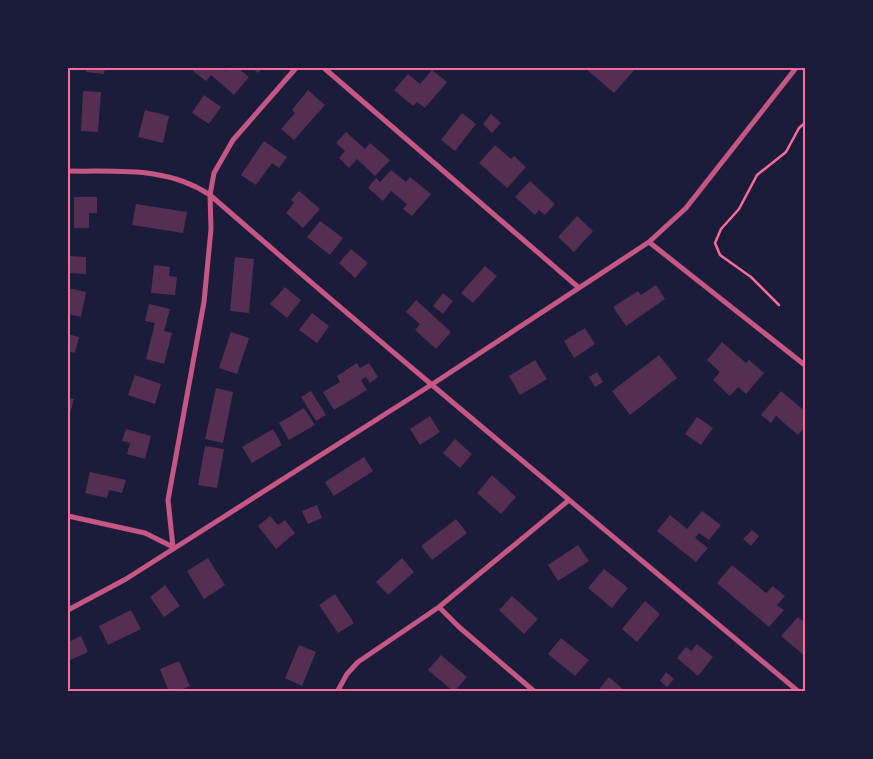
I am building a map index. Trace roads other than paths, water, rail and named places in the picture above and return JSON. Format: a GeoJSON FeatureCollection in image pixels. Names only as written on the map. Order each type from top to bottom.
{"type":"FeatureCollection","features":[{"type":"Feature","properties":{"kind":"street"},"geometry":{"type":"LineString","coordinates":[[173,547],[168,500],[204,302],[211,228],[210,196],[214,172],[222,154],[296,68]]}},
{"type":"Feature","properties":{"kind":"street"},"geometry":{"type":"LineString","coordinates":[[324,68],[578,287]]}},
{"type":"Feature","properties":{"kind":"street"},"geometry":{"type":"LineString","coordinates":[[68,610],[126,579],[173,547],[431,385],[648,242],[686,208],[796,68]]}},
{"type":"Feature","properties":{"kind":"street"},"geometry":{"type":"LineString","coordinates":[[68,171],[157,173],[194,185],[210,196],[374,334],[431,385],[799,692]]}},
{"type":"Feature","properties":{"kind":"street"},"geometry":{"type":"LineString","coordinates":[[648,242],[806,366]]}},
{"type":"Feature","properties":{"kind":"street"},"geometry":{"type":"LineString","coordinates":[[337,692],[347,674],[358,662],[439,607],[569,500]]}},
{"type":"Feature","properties":{"kind":"street"},"geometry":{"type":"LineString","coordinates":[[68,516],[145,533],[173,547]]}},
{"type":"Feature","properties":{"kind":"street"},"geometry":{"type":"LineString","coordinates":[[439,607],[459,627],[535,692]]}}]}
